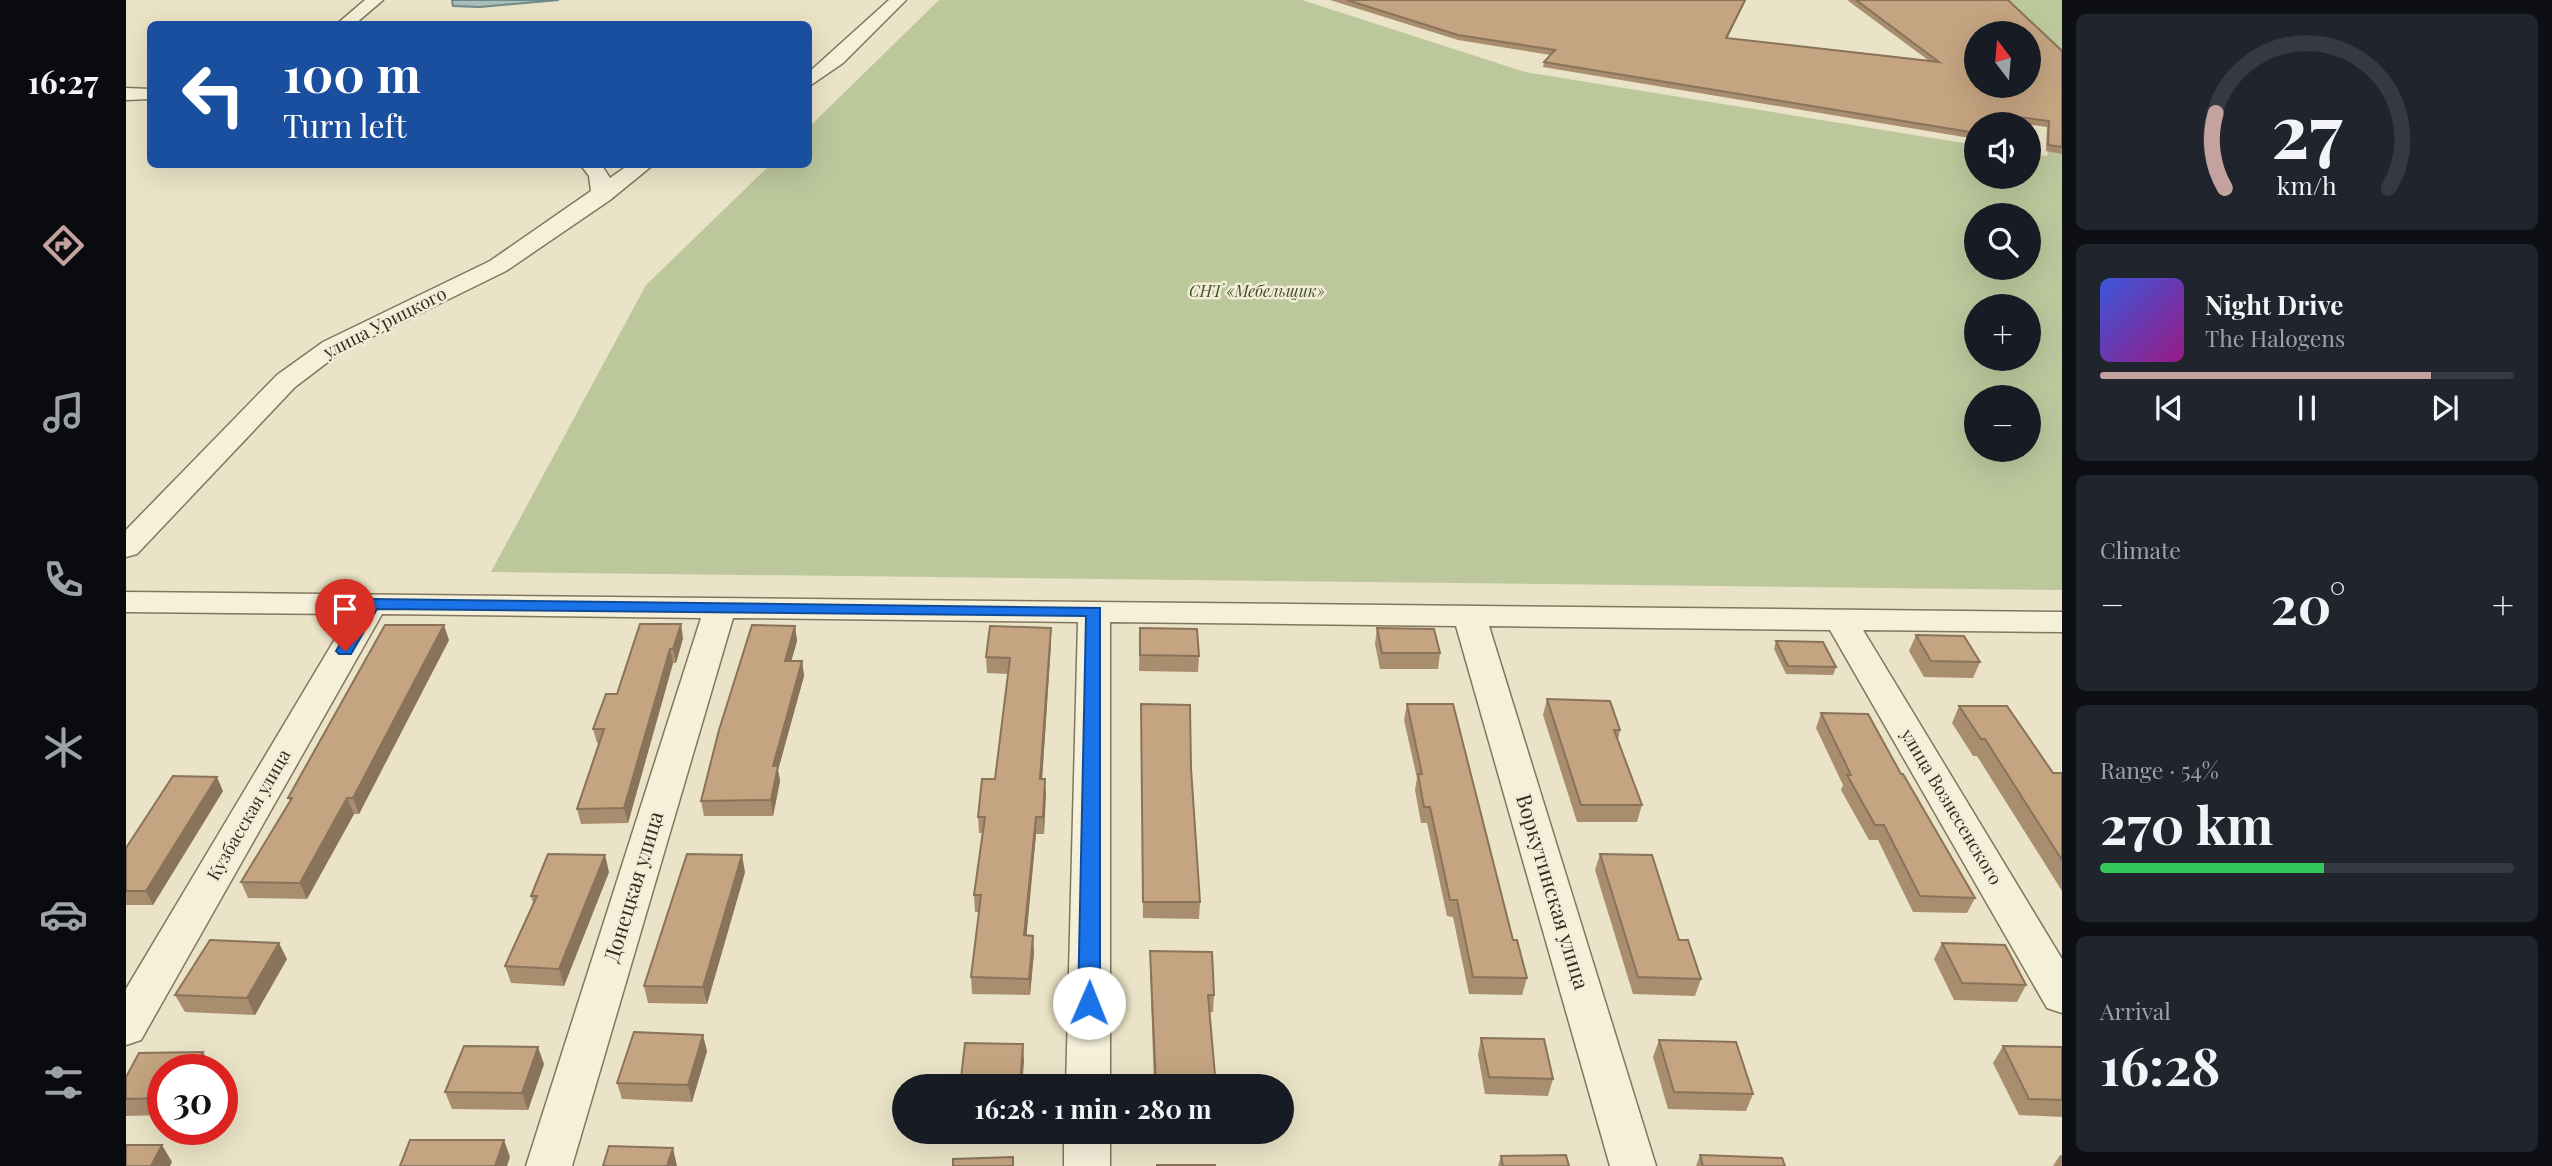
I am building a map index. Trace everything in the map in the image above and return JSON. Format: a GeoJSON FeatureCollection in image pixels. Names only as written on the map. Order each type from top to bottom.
{"type":"FeatureCollection","features":[{"type":"Feature","properties":{"kind":"street"},"geometry":{"type":"LineString","coordinates":[[349,21],[375,0]]}},
{"type":"Feature","properties":{"kind":"street"},"geometry":{"type":"LineString","coordinates":[[812,79],[837,59],[898,0]]}},
{"type":"Feature","properties":{"kind":"street"},"geometry":{"type":"LineString","coordinates":[[126,94],[147,94]]}},
{"type":"Feature","properties":{"kind":"street"},"geometry":{"type":"LineString","coordinates":[[593,168],[599,176],[602,195]]}},
{"type":"Feature","properties":{"kind":"street","name":"улица Урицкого"},"geometry":{"type":"LineString","coordinates":[[126,548],[286,381],[323,354],[498,266],[639,168]]}},
{"type":"Feature","properties":{"kind":"street"},"geometry":{"type":"LineString","coordinates":[[126,602],[2062,622]]}},
{"type":"Feature","properties":{"kind":"street","name":"Кузбасская улица"},"geometry":{"type":"LineString","coordinates":[[126,1027],[372,604]]}},
{"type":"Feature","properties":{"kind":"street","name":"Донецкая улица"},"geometry":{"type":"LineString","coordinates":[[549,1166],[720,609]]}},
{"type":"Feature","properties":{"kind":"street"},"geometry":{"type":"LineString","coordinates":[[1088,1074],[1094,611]]}},
{"type":"Feature","properties":{"kind":"street","name":"Воркутинская улица"},"geometry":{"type":"LineString","coordinates":[[1470,617],[1633,1166]]}},
{"type":"Feature","properties":{"kind":"street","name":"улица Вознесенского"},"geometry":{"type":"LineString","coordinates":[[1840,619],[2062,996]]}},
{"type":"Feature","properties":{"kind":"street"},"geometry":{"type":"LineString","coordinates":[[1087,1144],[1087,1166]]}},
{"type":"Feature","properties":{"kind":"green space","name":"СНТ «Мебельщик»"},"geometry":{"type":"Polygon","coordinates":[[[939,0],[1302,0],[1525,72],[1964,143],[1964,189],[2041,189],[2041,155],[2047,156],[2062,68],[2062,590],[491,572],[646,285],[767,168],[812,168],[812,124],[939,0]]]}},
{"type":"Feature","properties":{"kind":"green space"},"geometry":{"type":"Polygon","coordinates":[[[1994,0],[2062,0],[2062,67],[2041,46],[2041,21],[2015,21],[1994,0]]]}},
{"type":"Feature","properties":{"kind":"water"},"geometry":{"type":"Polygon","coordinates":[[[452,0],[559,0],[480,7],[453,6],[452,0]]]}},
{"type":"Feature","properties":{"kind":"building"},"geometry":{"type":"Polygon","coordinates":[[[1347,0],[1745,0],[1726,38],[1939,62],[1856,0],[2008,0],[2030,21],[1964,21],[1964,98],[2041,98],[2041,31],[2062,51],[2062,147],[2048,145],[2049,121],[2041,120],[2041,112],[1964,112],[1964,131],[1544,62],[1555,50],[1458,35],[1347,0]]]}},
{"type":"Feature","properties":{"kind":"building"},"geometry":{"type":"Polygon","coordinates":[[[640,624],[681,624],[673,649],[670,649],[624,808],[577,809],[604,729],[593,729],[606,694],[617,694],[640,624]]]}},
{"type":"Feature","properties":{"kind":"building"},"geometry":{"type":"Polygon","coordinates":[[[385,625],[444,625],[353,798],[347,798],[300,883],[241,882],[292,798],[288,798],[385,625]]]}},
{"type":"Feature","properties":{"kind":"building"},"geometry":{"type":"Polygon","coordinates":[[[752,625],[795,626],[785,661],[802,661],[773,766],[778,766],[771,800],[701,801],[719,730],[752,625]]]}},
{"type":"Feature","properties":{"kind":"building"},"geometry":{"type":"Polygon","coordinates":[[[990,626],[1051,628],[1040,779],[1045,779],[1043,817],[1036,817],[1024,935],[1033,936],[1029,979],[971,977],[981,895],[974,895],[985,817],[978,817],[982,779],[995,779],[1010,658],[986,657],[990,626]]]}},
{"type":"Feature","properties":{"kind":"building"},"geometry":{"type":"Polygon","coordinates":[[[1140,628],[1197,629],[1199,656],[1140,655],[1140,628]]]}},
{"type":"Feature","properties":{"kind":"building"},"geometry":{"type":"Polygon","coordinates":[[[1377,628],[1434,629],[1440,653],[1382,653],[1377,628]]]}},
{"type":"Feature","properties":{"kind":"building"},"geometry":{"type":"Polygon","coordinates":[[[1916,635],[1964,636],[1980,662],[1931,661],[1916,635]]]}},
{"type":"Feature","properties":{"kind":"building"},"geometry":{"type":"Polygon","coordinates":[[[1776,641],[1823,642],[1836,667],[1788,666],[1776,641]]]}},
{"type":"Feature","properties":{"kind":"building"},"geometry":{"type":"Polygon","coordinates":[[[1547,699],[1610,701],[1620,730],[1614,730],[1642,805],[1581,805],[1547,699]]]}},
{"type":"Feature","properties":{"kind":"building"},"geometry":{"type":"Polygon","coordinates":[[[1141,704],[1190,705],[1191,768],[1200,902],[1143,902],[1141,704]]]}},
{"type":"Feature","properties":{"kind":"building"},"geometry":{"type":"Polygon","coordinates":[[[1407,704],[1453,704],[1513,940],[1517,940],[1527,978],[1473,977],[1457,900],[1450,900],[1430,807],[1424,807],[1418,774],[1422,774],[1407,704]]]}},
{"type":"Feature","properties":{"kind":"building"},"geometry":{"type":"Polygon","coordinates":[[[1959,706],[2007,706],[2053,773],[2062,773],[2062,860],[1985,739],[1981,739],[1959,706]]]}},
{"type":"Feature","properties":{"kind":"building"},"geometry":{"type":"Polygon","coordinates":[[[1821,713],[1868,714],[1975,898],[1920,896],[1884,825],[1875,825],[1847,775],[1851,775],[1821,713]]]}},
{"type":"Feature","properties":{"kind":"building"},"geometry":{"type":"Polygon","coordinates":[[[173,776],[217,777],[146,891],[126,891],[126,848],[173,776]]]}},
{"type":"Feature","properties":{"kind":"building"},"geometry":{"type":"Polygon","coordinates":[[[548,854],[605,855],[559,969],[505,966],[537,896],[531,896],[548,854]]]}},
{"type":"Feature","properties":{"kind":"building"},"geometry":{"type":"Polygon","coordinates":[[[687,854],[742,855],[703,987],[644,986],[687,854]]]}},
{"type":"Feature","properties":{"kind":"building"},"geometry":{"type":"Polygon","coordinates":[[[1600,854],[1652,855],[1679,940],[1688,940],[1701,979],[1638,977],[1600,854]]]}},
{"type":"Feature","properties":{"kind":"building"},"geometry":{"type":"Polygon","coordinates":[[[210,940],[279,943],[247,998],[175,995],[210,940]]]}},
{"type":"Feature","properties":{"kind":"building"},"geometry":{"type":"Polygon","coordinates":[[[1942,943],[2005,945],[2026,985],[1962,983],[1942,943]]]}},
{"type":"Feature","properties":{"kind":"building"},"geometry":{"type":"Polygon","coordinates":[[[1150,951],[1212,952],[1214,995],[1208,995],[1215,1074],[1155,1074],[1150,951]]]}},
{"type":"Feature","properties":{"kind":"building"},"geometry":{"type":"Polygon","coordinates":[[[634,1032],[703,1035],[688,1085],[617,1083],[634,1032]]]}},
{"type":"Feature","properties":{"kind":"building"},"geometry":{"type":"Polygon","coordinates":[[[1481,1038],[1544,1039],[1553,1079],[1489,1077],[1481,1038]]]}},
{"type":"Feature","properties":{"kind":"building"},"geometry":{"type":"Polygon","coordinates":[[[1659,1040],[1736,1042],[1753,1094],[1674,1092],[1659,1040]]]}},
{"type":"Feature","properties":{"kind":"building"},"geometry":{"type":"Polygon","coordinates":[[[965,1043],[1023,1044],[1021,1074],[961,1074],[965,1043]]]}},
{"type":"Feature","properties":{"kind":"building"},"geometry":{"type":"Polygon","coordinates":[[[464,1046],[538,1047],[522,1093],[445,1092],[464,1046]]]}},
{"type":"Feature","properties":{"kind":"building"},"geometry":{"type":"Polygon","coordinates":[[[2003,1046],[2062,1047],[2062,1100],[2029,1099],[2003,1046]]]}},
{"type":"Feature","properties":{"kind":"building"},"geometry":{"type":"Polygon","coordinates":[[[203,1052],[147,1054],[147,1098],[126,1099],[126,1077],[139,1053],[203,1052]]]}},
{"type":"Feature","properties":{"kind":"building"},"geometry":{"type":"Polygon","coordinates":[[[410,1140],[504,1140],[495,1166],[400,1166],[410,1140]]]}},
{"type":"Feature","properties":{"kind":"building"},"geometry":{"type":"Polygon","coordinates":[[[126,1145],[162,1145],[151,1166],[126,1166],[126,1145]]]}},
{"type":"Feature","properties":{"kind":"building"},"geometry":{"type":"Polygon","coordinates":[[[609,1146],[673,1148],[667,1166],[603,1166],[609,1146]]]}},
{"type":"Feature","properties":{"kind":"building"},"geometry":{"type":"Polygon","coordinates":[[[1566,1155],[1569,1166],[1503,1166],[1501,1156],[1566,1155]]]}},
{"type":"Feature","properties":{"kind":"building"},"geometry":{"type":"Polygon","coordinates":[[[1700,1155],[1782,1158],[1785,1166],[1703,1166],[1700,1155]]]}},
{"type":"Feature","properties":{"kind":"building"},"geometry":{"type":"Polygon","coordinates":[[[1013,1157],[1013,1166],[953,1166],[953,1159],[1013,1157]]]}},
{"type":"Feature","properties":{"kind":"building"},"geometry":{"type":"Polygon","coordinates":[[[1215,1165],[1215,1166],[1157,1166],[1215,1165]]]}},
{"type":"Feature","properties":{"kind":"route"},"geometry":{"type":"LineString","coordinates":[[345,651],[372,604],[1094,611],[1089,1003]]}}]}
